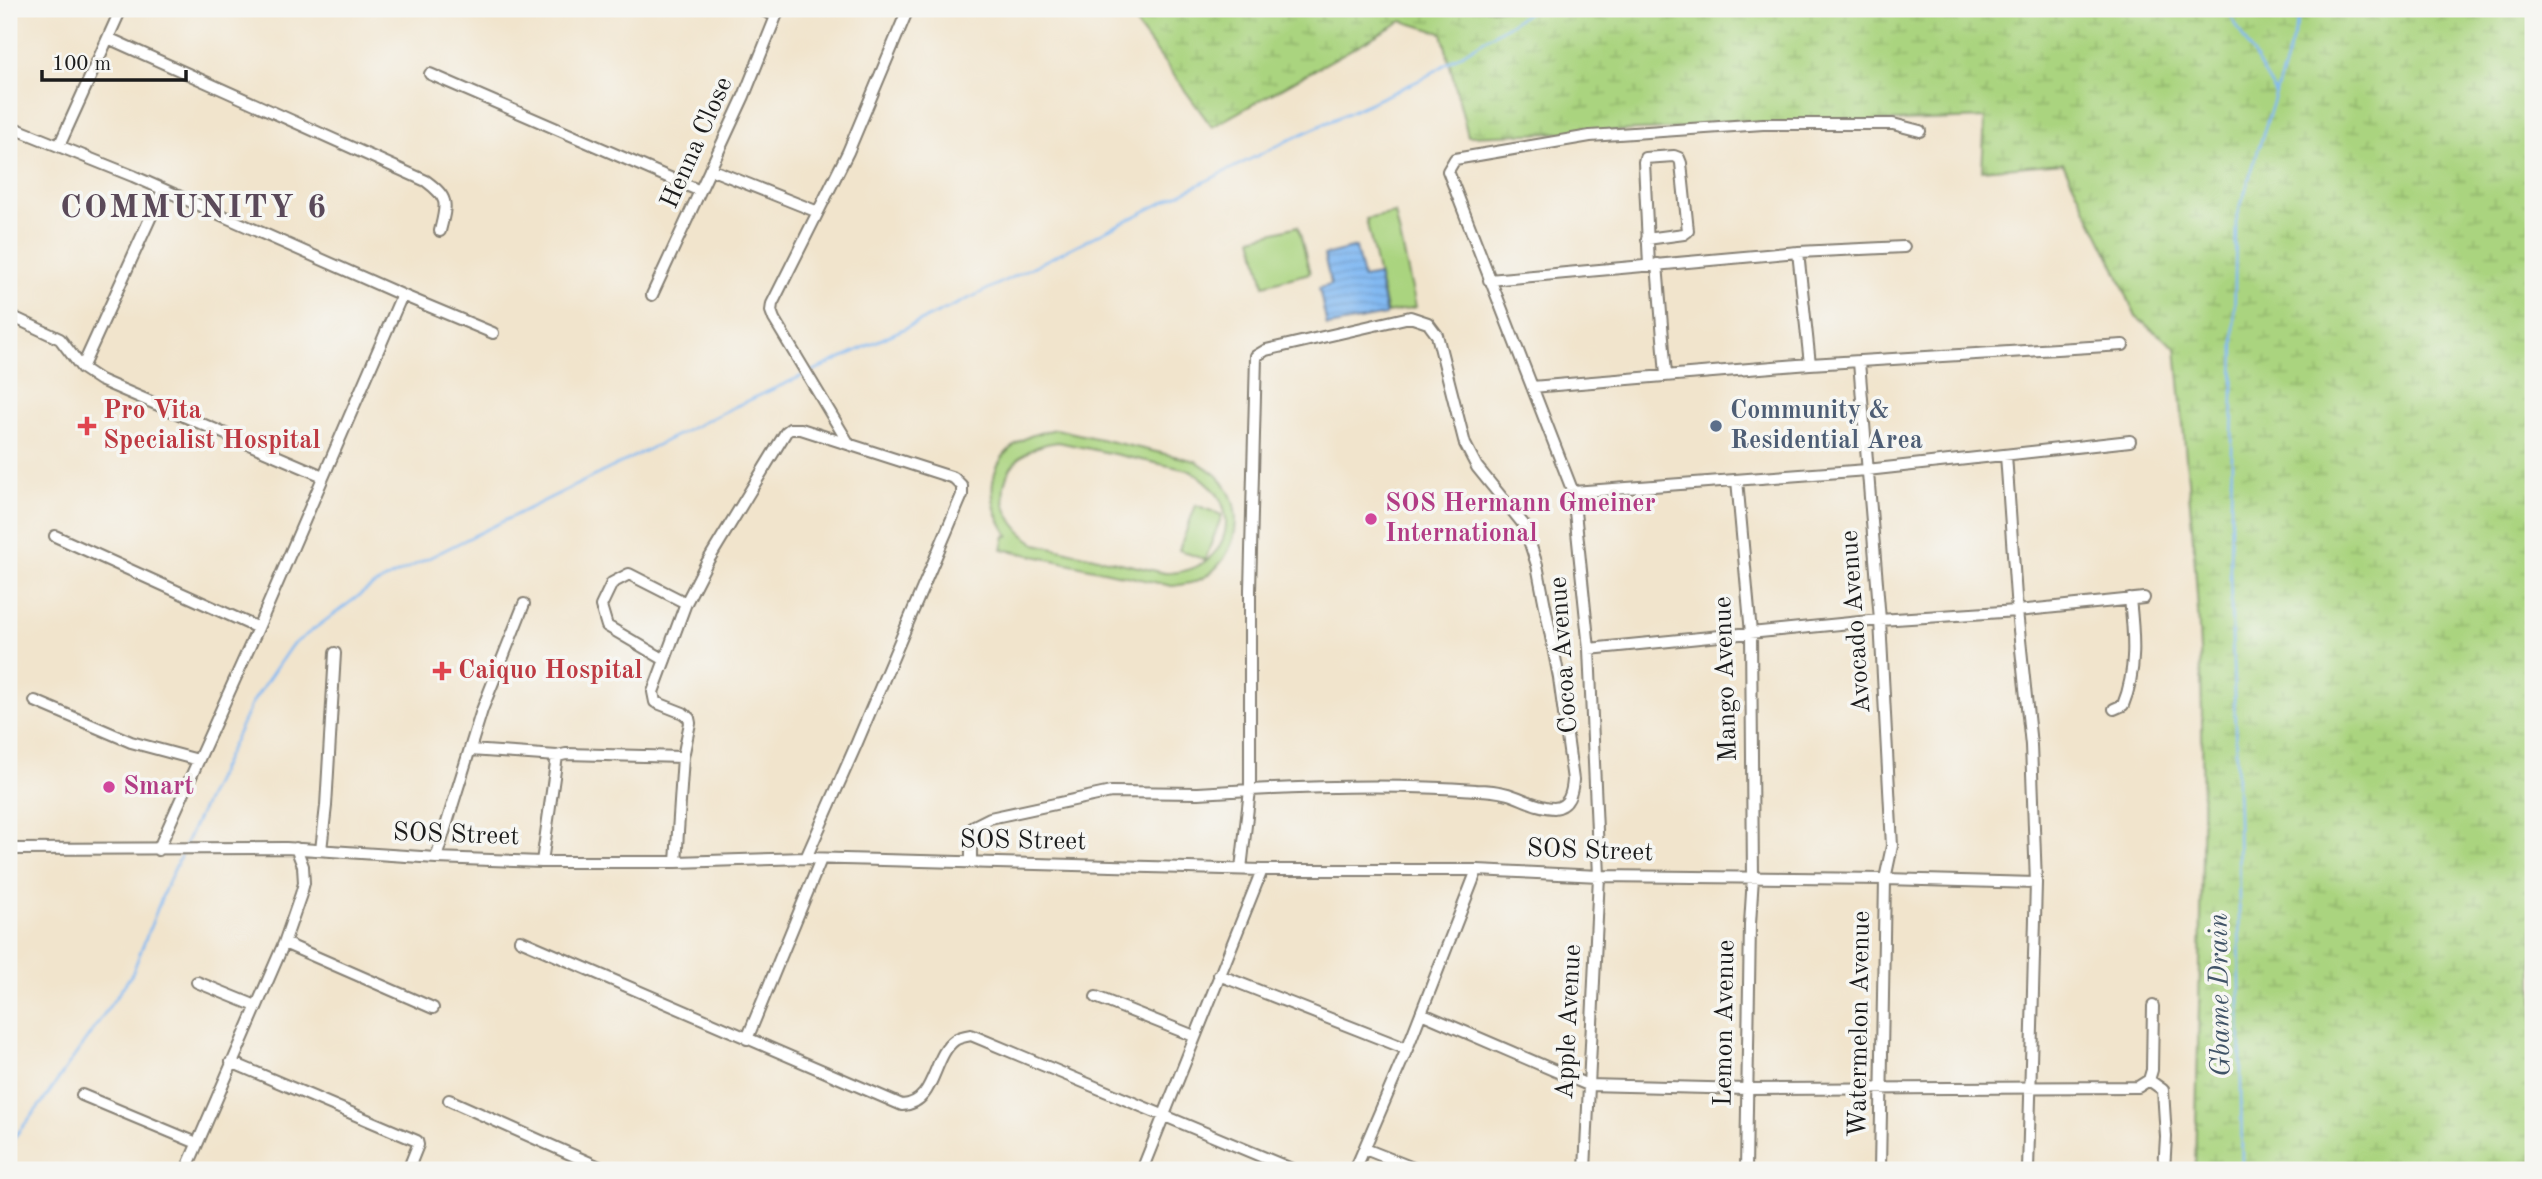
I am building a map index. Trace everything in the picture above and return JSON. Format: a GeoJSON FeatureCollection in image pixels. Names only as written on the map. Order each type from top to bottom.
{"type":"FeatureCollection","features":[{"type":"Feature","properties":{"kind":"street"},"geometry":{"type":"LineString","coordinates":[[59,146],[121,9]]}},
{"type":"Feature","properties":{"kind":"street"},"geometry":{"type":"LineString","coordinates":[[760,9],[777,12]]}},
{"type":"Feature","properties":{"kind":"street"},"geometry":{"type":"LineString","coordinates":[[849,444],[771,311],[774,298],[848,152],[908,9]]}},
{"type":"Feature","properties":{"kind":"street","name":"Henna Close"},"geometry":{"type":"LineString","coordinates":[[652,295],[744,96],[777,12]]}},
{"type":"Feature","properties":{"kind":"street"},"geometry":{"type":"LineString","coordinates":[[108,38],[425,181],[442,192],[447,206],[440,231]]}},
{"type":"Feature","properties":{"kind":"street"},"geometry":{"type":"LineString","coordinates":[[430,74],[700,191]]}},
{"type":"Feature","properties":{"kind":"street","name":"Cocoa Avenue"},"geometry":{"type":"LineString","coordinates":[[1599,876],[1589,649],[1573,492],[1448,171],[1455,159],[1590,136],[1763,124],[1893,124],[1920,131]]}},
{"type":"Feature","properties":{"kind":"street"},"geometry":{"type":"LineString","coordinates":[[9,126],[493,333]]}},
{"type":"Feature","properties":{"kind":"street"},"geometry":{"type":"LineString","coordinates":[[1647,239],[1684,234],[1688,231],[1681,163],[1679,158],[1674,156],[1645,158],[1644,162],[1647,239],[1653,264],[1667,375]]}},
{"type":"Feature","properties":{"kind":"street"},"geometry":{"type":"LineString","coordinates":[[710,169],[818,212]]}},
{"type":"Feature","properties":{"kind":"street"},"geometry":{"type":"LineString","coordinates":[[82,368],[163,190]]}},
{"type":"Feature","properties":{"kind":"street"},"geometry":{"type":"LineString","coordinates":[[1489,280],[1798,252],[1904,247]]}},
{"type":"Feature","properties":{"kind":"street"},"geometry":{"type":"LineString","coordinates":[[1798,252],[1810,364]]}},
{"type":"Feature","properties":{"kind":"street"},"geometry":{"type":"LineString","coordinates":[[158,850],[258,628],[401,295]]}},
{"type":"Feature","properties":{"kind":"street"},"geometry":{"type":"LineString","coordinates":[[9,315],[60,339],[82,368],[112,386],[323,476]]}},
{"type":"Feature","properties":{"kind":"street"},"geometry":{"type":"LineString","coordinates":[[971,862],[971,831],[974,826],[990,818],[1111,792],[1198,793],[1250,790],[1334,785],[1474,789],[1497,791],[1555,808],[1567,803],[1572,794],[1573,780],[1559,678],[1537,565],[1524,525],[1478,467],[1465,444],[1437,335],[1428,323],[1418,318],[1410,317],[1266,349],[1256,356],[1250,590],[1250,790],[1241,869]]}},
{"type":"Feature","properties":{"kind":"street"},"geometry":{"type":"LineString","coordinates":[[1532,387],[1810,364],[2123,345]]}},
{"type":"Feature","properties":{"kind":"street","name":"Avocado Avenue"},"geometry":{"type":"LineString","coordinates":[[1859,362],[1880,620],[1892,846],[1890,865],[1885,878]]}},
{"type":"Feature","properties":{"kind":"street"},"geometry":{"type":"LineString","coordinates":[[676,862],[683,757],[690,723],[688,718],[655,702],[653,692],[686,603],[725,531],[790,429],[801,429],[954,478],[962,485],[962,495],[806,858]]}},
{"type":"Feature","properties":{"kind":"street"},"geometry":{"type":"LineString","coordinates":[[1573,492],[1867,471],[2130,442]]}},
{"type":"Feature","properties":{"kind":"street"},"geometry":{"type":"LineString","coordinates":[[2006,455],[2017,611],[2031,745],[2036,883],[2028,1170]]}},
{"type":"Feature","properties":{"kind":"street","name":"Mango Avenue"},"geometry":{"type":"LineString","coordinates":[[1737,480],[1751,634],[1753,877]]}},
{"type":"Feature","properties":{"kind":"street"},"geometry":{"type":"LineString","coordinates":[[55,536],[258,628]]}},
{"type":"Feature","properties":{"kind":"street"},"geometry":{"type":"LineString","coordinates":[[665,660],[607,626],[601,606],[612,583],[629,574],[686,603]]}},
{"type":"Feature","properties":{"kind":"street"},"geometry":{"type":"LineString","coordinates":[[1589,649],[1880,620],[2017,611],[2144,598]]}},
{"type":"Feature","properties":{"kind":"street"},"geometry":{"type":"LineString","coordinates":[[2115,709],[2123,705],[2133,670],[2130,599]]}},
{"type":"Feature","properties":{"kind":"street"},"geometry":{"type":"LineString","coordinates":[[436,858],[482,710],[524,604]]}},
{"type":"Feature","properties":{"kind":"street"},"geometry":{"type":"LineString","coordinates":[[321,850],[335,653]]}},
{"type":"Feature","properties":{"kind":"street"},"geometry":{"type":"LineString","coordinates":[[35,701],[131,742],[198,760]]}},
{"type":"Feature","properties":{"kind":"street"},"geometry":{"type":"LineString","coordinates":[[470,750],[557,756],[683,757]]}},
{"type":"Feature","properties":{"kind":"street"},"geometry":{"type":"LineString","coordinates":[[542,862],[557,756]]}},
{"type":"Feature","properties":{"kind":"street"},"geometry":{"type":"LineString","coordinates":[[186,1170],[284,943],[304,883],[303,866],[296,848]]}},
{"type":"Feature","properties":{"kind":"street","name":"SOS Street"},"geometry":{"type":"LineString","coordinates":[[9,849],[296,848],[542,862],[806,858],[1262,870],[1477,870],[1599,876],[1885,878],[2036,883]]}},
{"type":"Feature","properties":{"kind":"street"},"geometry":{"type":"LineString","coordinates":[[747,1039],[821,859]]}},
{"type":"Feature","properties":{"kind":"street"},"geometry":{"type":"LineString","coordinates":[[1142,1170],[1262,870]]}},
{"type":"Feature","properties":{"kind":"street"},"geometry":{"type":"LineString","coordinates":[[1355,1170],[1407,1049],[1477,870]]}},
{"type":"Feature","properties":{"kind":"street","name":"Apple Avenue"},"geometry":{"type":"LineString","coordinates":[[1585,1170],[1599,876]]}},
{"type":"Feature","properties":{"kind":"street","name":"Lemon Avenue"},"geometry":{"type":"LineString","coordinates":[[1746,1170],[1753,877]]}},
{"type":"Feature","properties":{"kind":"street","name":"Watermelon Avenue"},"geometry":{"type":"LineString","coordinates":[[1880,1170],[1885,878]]}},
{"type":"Feature","properties":{"kind":"street"},"geometry":{"type":"LineString","coordinates":[[520,940],[902,1105],[909,1105],[921,1099],[948,1046],[957,1038],[971,1035],[1294,1170]]}},
{"type":"Feature","properties":{"kind":"street"},"geometry":{"type":"LineString","coordinates":[[284,943],[433,1008]]}},
{"type":"Feature","properties":{"kind":"street"},"geometry":{"type":"LineString","coordinates":[[1219,975],[1407,1049]]}},
{"type":"Feature","properties":{"kind":"street"},"geometry":{"type":"LineString","coordinates":[[197,982],[256,1006]]}},
{"type":"Feature","properties":{"kind":"street"},"geometry":{"type":"LineString","coordinates":[[1096,997],[1194,1036]]}},
{"type":"Feature","properties":{"kind":"street"},"geometry":{"type":"LineString","coordinates":[[1421,1013],[1588,1086],[1747,1089],[2138,1087],[2149,1080],[2152,1070],[2153,1006]]}},
{"type":"Feature","properties":{"kind":"street"},"geometry":{"type":"LineString","coordinates":[[231,1062],[417,1141],[408,1170]]}},
{"type":"Feature","properties":{"kind":"street"},"geometry":{"type":"LineString","coordinates":[[2149,1080],[2163,1090],[2166,1137],[2164,1170]]}},
{"type":"Feature","properties":{"kind":"street"},"geometry":{"type":"LineString","coordinates":[[82,1095],[197,1143]]}},
{"type":"Feature","properties":{"kind":"street"},"geometry":{"type":"LineString","coordinates":[[449,1100],[606,1170]]}},
{"type":"Feature","properties":{"kind":"street"},"geometry":{"type":"LineString","coordinates":[[1365,1149],[1418,1170]]}},
{"type":"Feature","properties":{"kind":"green space"},"geometry":{"type":"Polygon","coordinates":[[[1125,9],[2533,9],[2533,1170],[2195,1170],[2202,836],[2201,677],[2193,536],[2176,348],[2136,317],[2063,163],[1982,170],[1985,118],[1468,136],[1442,33],[1402,21],[1212,127],[1125,9]]]}},
{"type":"Feature","properties":{"kind":"green space"},"geometry":{"type":"Polygon","coordinates":[[[1395,213],[1416,307],[1387,313],[1366,219],[1395,213]]]}},
{"type":"Feature","properties":{"kind":"green space"},"geometry":{"type":"Polygon","coordinates":[[[1298,226],[1310,273],[1264,285],[1252,238],[1298,226]]]}},
{"type":"Feature","properties":{"kind":"green space"},"geometry":{"type":"Polygon","coordinates":[[[1056,429],[1196,461],[1214,473],[1228,490],[1236,516],[1232,544],[1226,556],[1207,576],[1194,582],[1172,586],[1002,549],[1005,536],[1009,536],[995,508],[993,480],[997,467],[1004,455],[1015,445],[1030,436],[1056,429]],[[1058,442],[1037,447],[1022,456],[1011,469],[1005,483],[1004,499],[1009,515],[1020,530],[1036,544],[1165,573],[1188,570],[1206,561],[1218,548],[1225,532],[1225,515],[1220,498],[1207,483],[1188,470],[1058,442]]]}},
{"type":"Feature","properties":{"kind":"green space"},"geometry":{"type":"Polygon","coordinates":[[[1196,505],[1222,515],[1205,560],[1179,550],[1196,505]]]}},
{"type":"Feature","properties":{"kind":"water"},"geometry":{"type":"Polygon","coordinates":[[[1356,247],[1363,278],[1378,275],[1386,315],[1327,326],[1319,288],[1331,285],[1324,255],[1356,247]]]}},
{"type":"Feature","properties":{"kind":"waterway"},"geometry":{"type":"LineString","coordinates":[[811,372],[968,299],[1289,140],[1422,79],[1534,9]]}},
{"type":"Feature","properties":{"kind":"waterway"},"geometry":{"type":"LineString","coordinates":[[2227,9],[2276,94]]}},
{"type":"Feature","properties":{"kind":"waterway","name":"Gbame Drain"},"geometry":{"type":"LineString","coordinates":[[2242,1170],[2238,819],[2230,570],[2236,221],[2302,9]]}},
{"type":"Feature","properties":{"kind":"waterway"},"geometry":{"type":"LineString","coordinates":[[185,845],[252,703],[291,646],[372,586],[802,376]]}},
{"type":"Feature","properties":{"kind":"waterway"},"geometry":{"type":"LineString","coordinates":[[9,1144],[44,1100],[132,974],[183,851]]}},
{"type":"Feature","properties":{"kind":"place","name":"Pro Vita Specialist Hospital"},"geometry":{"type":"Point","coordinates":[87,426]}},
{"type":"Feature","properties":{"kind":"place","name":"Community & Residential Area"},"geometry":{"type":"Point","coordinates":[1716,426]}},
{"type":"Feature","properties":{"kind":"place","name":"SOS Hermann Gmeiner International"},"geometry":{"type":"Point","coordinates":[1371,519]}},
{"type":"Feature","properties":{"kind":"place","name":"Caiquo Hospital"},"geometry":{"type":"Point","coordinates":[442,671]}},
{"type":"Feature","properties":{"kind":"place","name":"Smart"},"geometry":{"type":"Point","coordinates":[109,787]}},
{"type":"Feature","properties":{"kind":"district","name":"COMMUNITY 6"},"geometry":{"type":"Point","coordinates":[194,208]}}]}
